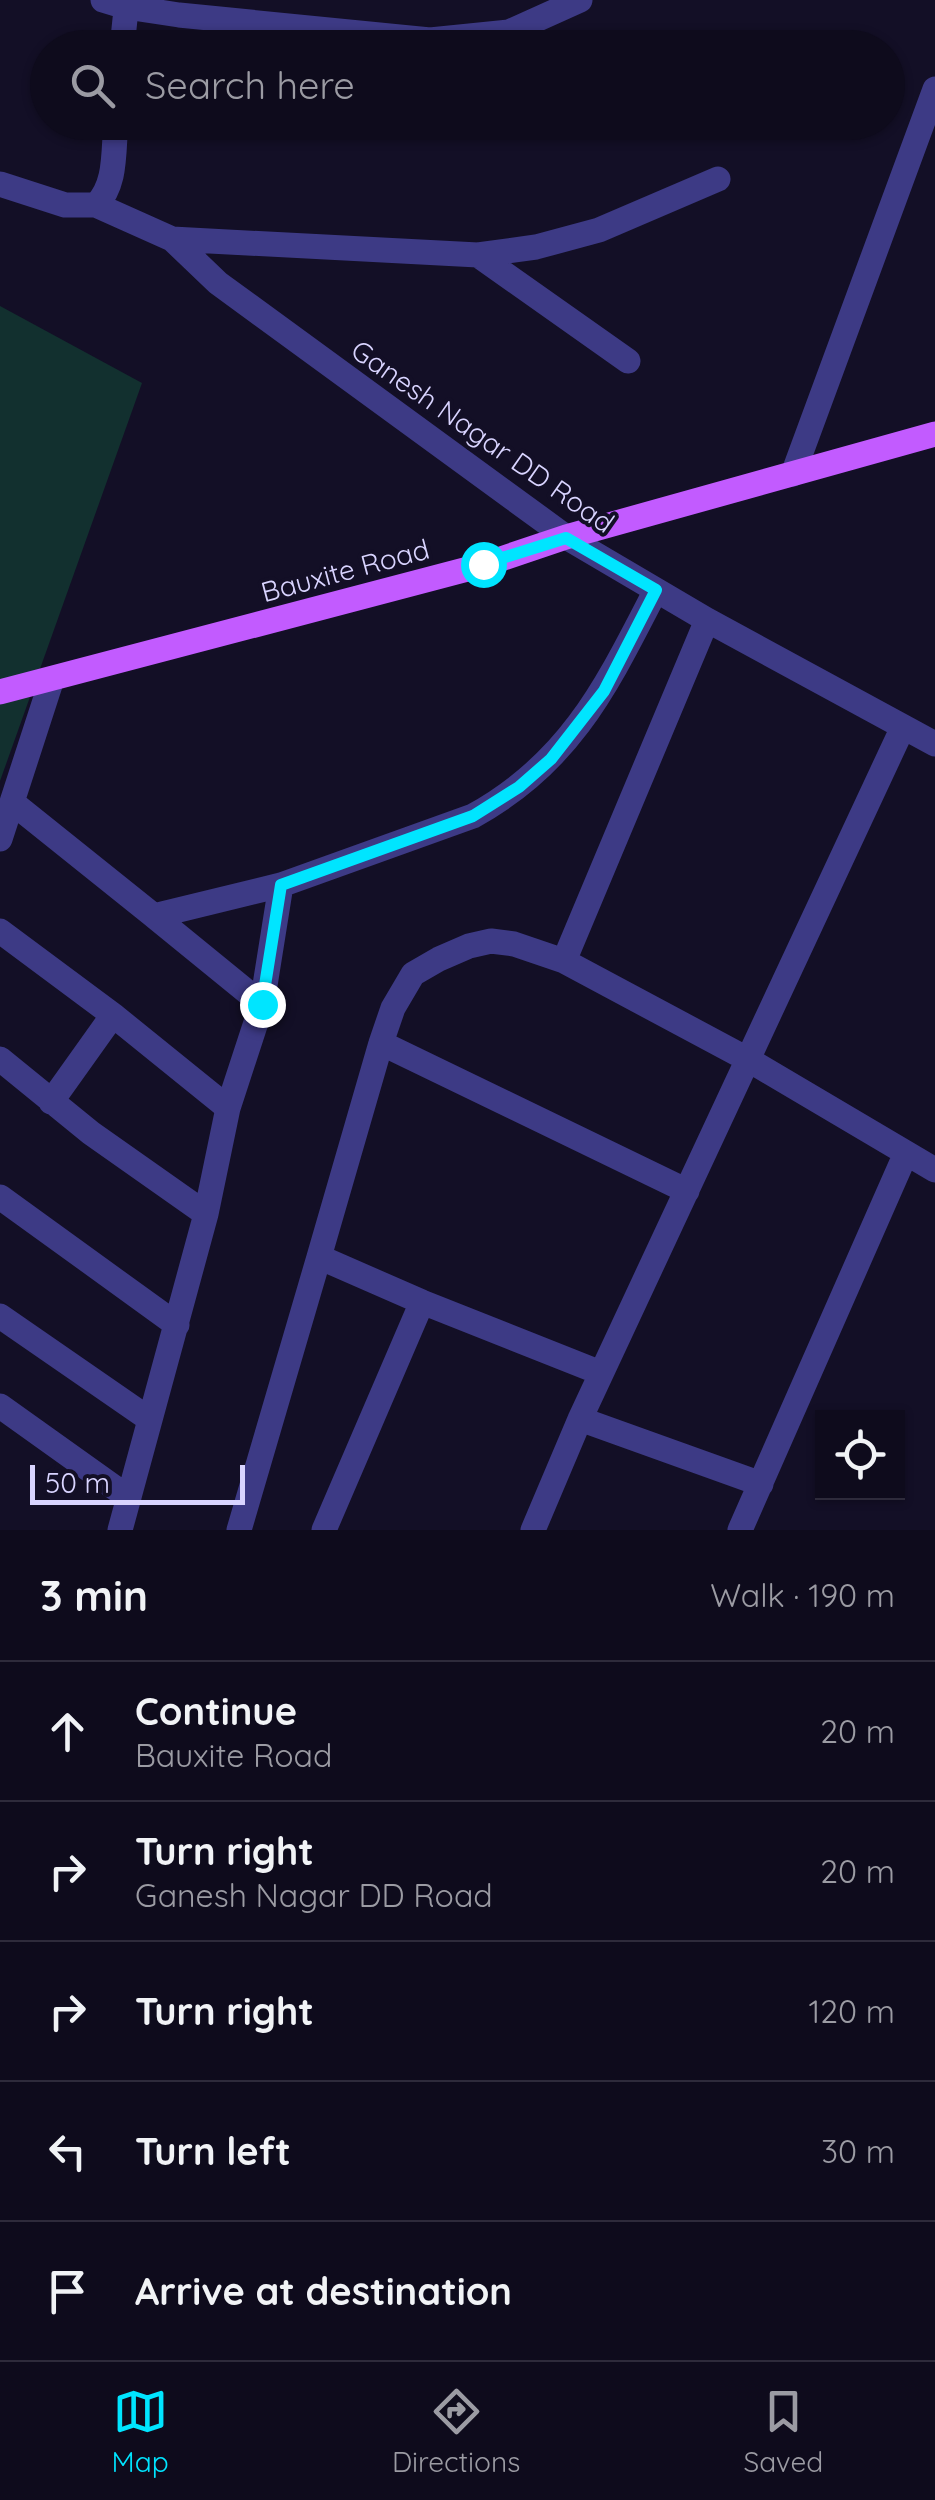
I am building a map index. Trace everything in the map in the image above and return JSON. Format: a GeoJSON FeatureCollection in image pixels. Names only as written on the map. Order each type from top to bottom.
{"type":"FeatureCollection","features":[{"type":"Feature","properties":{"kind":"main road","name":"Bauxite Road"},"geometry":{"type":"LineString","coordinates":[[0,692],[483,564],[935,434]]}},
{"type":"Feature","properties":{"kind":"street"},"geometry":{"type":"LineString","coordinates":[[512,30],[580,0]]}},
{"type":"Feature","properties":{"kind":"street"},"geometry":{"type":"LineString","coordinates":[[121,30],[119,2],[178,15],[329,30]]}},
{"type":"Feature","properties":{"kind":"street"},"geometry":{"type":"LineString","coordinates":[[793,474],[935,89]]}},
{"type":"Feature","properties":{"kind":"street"},"geometry":{"type":"LineString","coordinates":[[96,206],[110,183],[114,140]]}},
{"type":"Feature","properties":{"kind":"street"},"geometry":{"type":"LineString","coordinates":[[0,184],[65,204],[96,206],[172,239],[478,255],[536,247],[599,230],[718,179]]}},
{"type":"Feature","properties":{"kind":"street","name":"Ganesh Nagar DD Road"},"geometry":{"type":"LineString","coordinates":[[172,239],[218,282],[566,538],[935,744]]}},
{"type":"Feature","properties":{"kind":"street"},"geometry":{"type":"LineString","coordinates":[[478,255],[628,361]]}},
{"type":"Feature","properties":{"kind":"street"},"geometry":{"type":"LineString","coordinates":[[154,916],[281,885],[473,816],[519,787],[551,759],[604,691],[656,590]]}},
{"type":"Feature","properties":{"kind":"street"},"geometry":{"type":"LineString","coordinates":[[564,961],[707,620]]}},
{"type":"Feature","properties":{"kind":"street"},"geometry":{"type":"LineString","coordinates":[[0,839],[52,679]]}},
{"type":"Feature","properties":{"kind":"street"},"geometry":{"type":"LineString","coordinates":[[533,1530],[580,1419],[902,727]]}},
{"type":"Feature","properties":{"kind":"street"},"geometry":{"type":"LineString","coordinates":[[13,803],[262,1004]]}},
{"type":"Feature","properties":{"kind":"street"},"geometry":{"type":"LineString","coordinates":[[120,1530],[206,1214],[228,1108],[262,1004],[281,885]]}},
{"type":"Feature","properties":{"kind":"street"},"geometry":{"type":"LineString","coordinates":[[0,932],[113,1015],[228,1108]]}},
{"type":"Feature","properties":{"kind":"street"},"geometry":{"type":"LineString","coordinates":[[239,1530],[380,1043],[393,1008],[413,974],[438,959],[491,941],[514,944],[564,961],[749,1060],[935,1170]]}},
{"type":"Feature","properties":{"kind":"street"},"geometry":{"type":"LineString","coordinates":[[50,1102],[113,1015]]}},
{"type":"Feature","properties":{"kind":"street"},"geometry":{"type":"LineString","coordinates":[[380,1043],[687,1191]]}},
{"type":"Feature","properties":{"kind":"street"},"geometry":{"type":"LineString","coordinates":[[0,1059],[50,1102],[206,1214]]}},
{"type":"Feature","properties":{"kind":"street"},"geometry":{"type":"LineString","coordinates":[[740,1530],[906,1153]]}},
{"type":"Feature","properties":{"kind":"street"},"geometry":{"type":"LineString","coordinates":[[0,1197],[177,1326]]}},
{"type":"Feature","properties":{"kind":"street"},"geometry":{"type":"LineString","coordinates":[[319,1257],[601,1374]]}},
{"type":"Feature","properties":{"kind":"street"},"geometry":{"type":"LineString","coordinates":[[324,1530],[422,1302]]}},
{"type":"Feature","properties":{"kind":"street"},"geometry":{"type":"LineString","coordinates":[[0,1316],[149,1419]]}},
{"type":"Feature","properties":{"kind":"street"},"geometry":{"type":"LineString","coordinates":[[0,1406],[129,1498]]}},
{"type":"Feature","properties":{"kind":"street"},"geometry":{"type":"LineString","coordinates":[[580,1419],[761,1484]]}},
{"type":"Feature","properties":{"kind":"green space"},"geometry":{"type":"Polygon","coordinates":[[[0,306],[142,383],[0,781],[0,306]]]}},
{"type":"Feature","properties":{"kind":"route"},"geometry":{"type":"LineString","coordinates":[[262,1004],[281,885],[473,816],[519,787],[551,759],[604,691],[656,590],[566,538],[483,564]]}}]}
